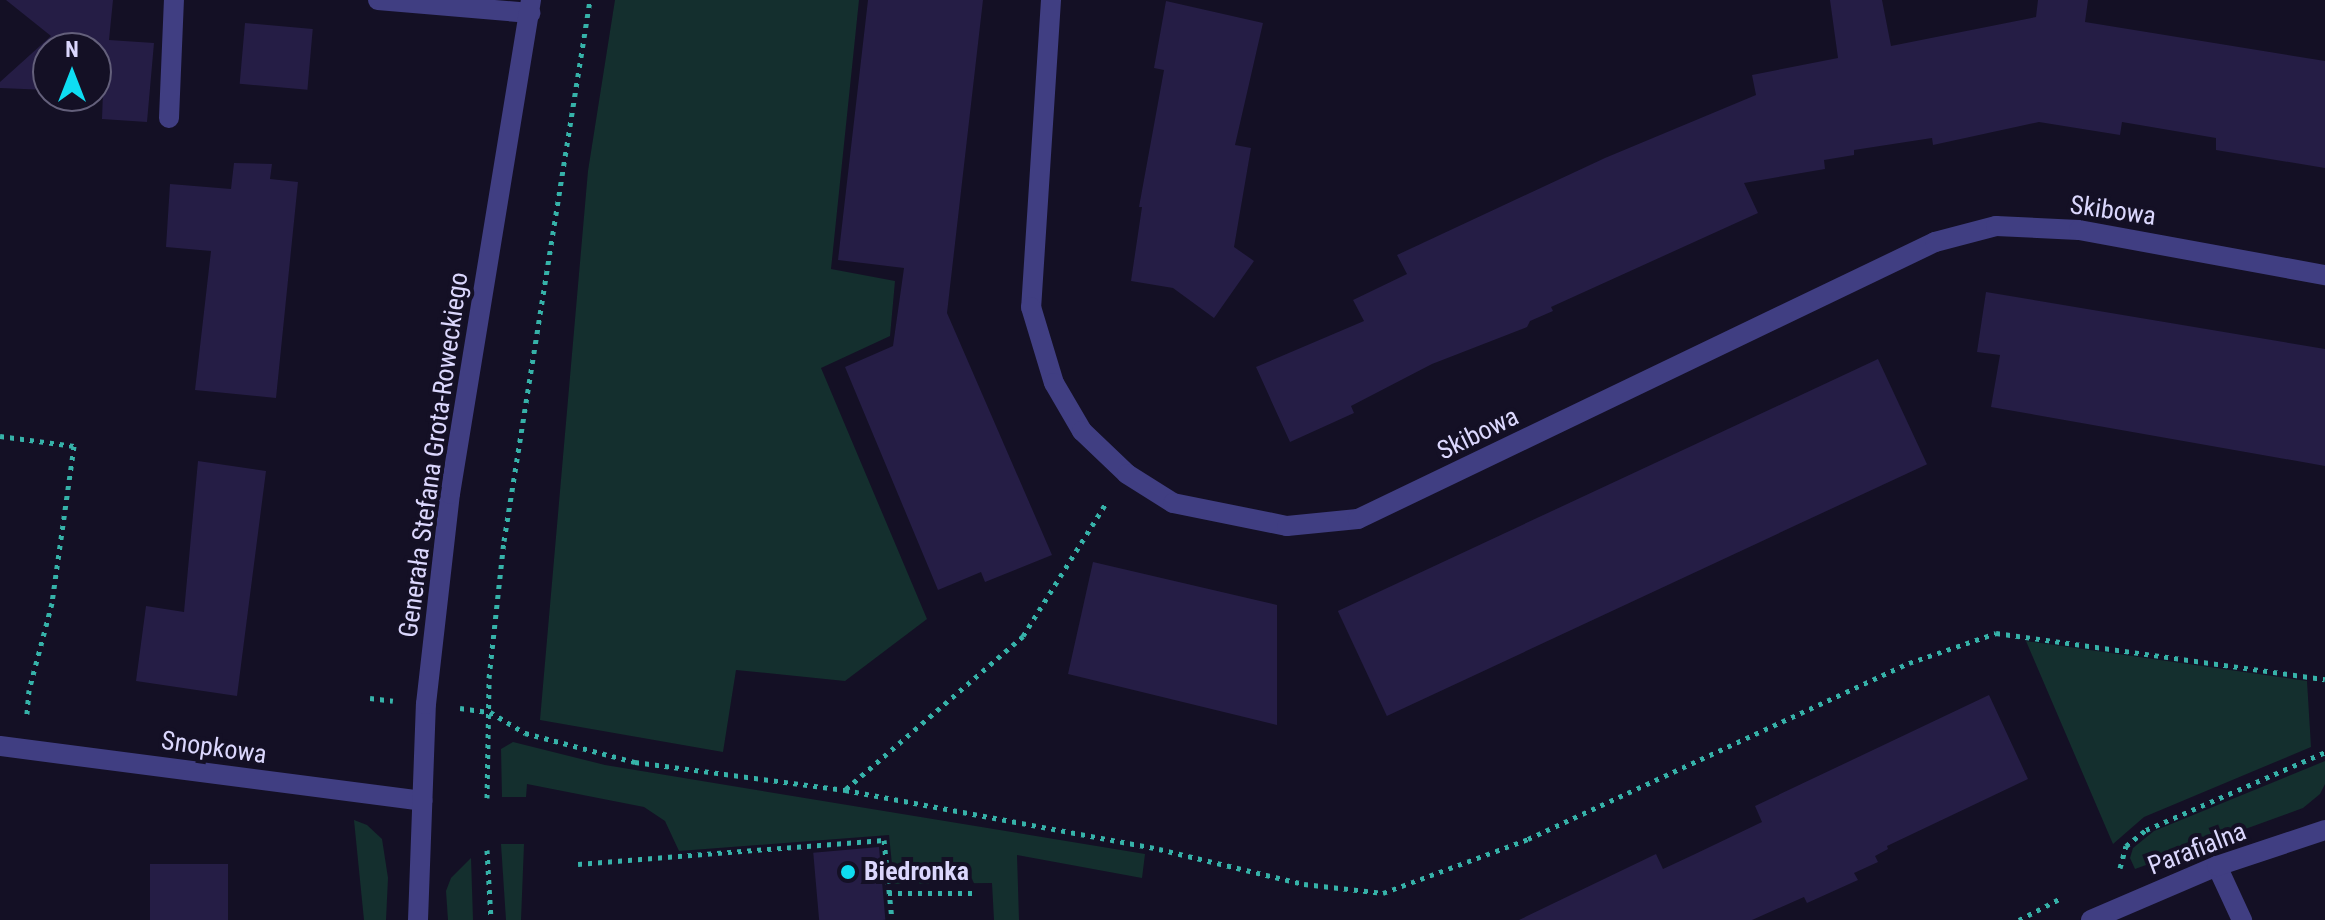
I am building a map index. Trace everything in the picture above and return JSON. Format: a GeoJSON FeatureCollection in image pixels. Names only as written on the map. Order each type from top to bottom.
{"type":"FeatureCollection","features":[{"type":"Feature","properties":{"kind":"street"},"geometry":{"type":"LineString","coordinates":[[169,118],[174,0]]}},
{"type":"Feature","properties":{"kind":"street"},"geometry":{"type":"LineString","coordinates":[[378,0],[530,6]]}},
{"type":"Feature","properties":{"kind":"street","name":"Skibowa"},"geometry":{"type":"LineString","coordinates":[[1051,0],[1031,307],[1054,383],[1082,431],[1127,474],[1173,503],[1287,526],[1358,519],[1935,242],[1996,226],[2079,230],[2325,275]]}},
{"type":"Feature","properties":{"kind":"street","name":"Generała Stefana Grota-Roweckiego"},"geometry":{"type":"LineString","coordinates":[[418,920],[428,689],[450,494],[530,6]]}},
{"type":"Feature","properties":{"kind":"street","name":"Snopkowa"},"geometry":{"type":"LineString","coordinates":[[0,746],[422,801]]}},
{"type":"Feature","properties":{"kind":"street","name":"Parafialna"},"geometry":{"type":"LineString","coordinates":[[2091,920],[2217,866],[2325,830]]}},
{"type":"Feature","properties":{"kind":"street"},"geometry":{"type":"LineString","coordinates":[[2217,866],[2242,920]]}},
{"type":"Feature","properties":{"kind":"path"},"geometry":{"type":"LineString","coordinates":[[487,798],[489,678],[504,541],[590,0]]}},
{"type":"Feature","properties":{"kind":"path"},"geometry":{"type":"LineString","coordinates":[[0,436],[74,446],[52,603],[29,690],[26,718]]}},
{"type":"Feature","properties":{"kind":"path"},"geometry":{"type":"LineString","coordinates":[[845,790],[1023,636],[1109,498]]}},
{"type":"Feature","properties":{"kind":"path"},"geometry":{"type":"LineString","coordinates":[[453,707],[490,712],[525,733],[635,762],[845,790],[887,801],[1159,849],[1304,884],[1383,893],[1528,839],[1909,663],[1996,633],[2325,679]]}},
{"type":"Feature","properties":{"kind":"path"},"geometry":{"type":"LineString","coordinates":[[370,698],[402,702]]}},
{"type":"Feature","properties":{"kind":"path"},"geometry":{"type":"LineString","coordinates":[[2107,874],[2120,868],[2126,846],[2146,830],[2325,752]]}},
{"type":"Feature","properties":{"kind":"path"},"geometry":{"type":"LineString","coordinates":[[578,864],[884,840],[892,920]]}},
{"type":"Feature","properties":{"kind":"path"},"geometry":{"type":"LineString","coordinates":[[487,850],[491,920]]}},
{"type":"Feature","properties":{"kind":"path"},"geometry":{"type":"LineString","coordinates":[[888,893],[973,893]]}},
{"type":"Feature","properties":{"kind":"path"},"geometry":{"type":"LineString","coordinates":[[2019,920],[2070,894]]}},
{"type":"Feature","properties":{"kind":"green space"},"geometry":{"type":"Polygon","coordinates":[[[615,0],[859,0],[831,269],[895,281],[890,336],[821,368],[927,619],[845,681],[736,670],[723,752],[540,720],[588,171],[615,0]]]}},
{"type":"Feature","properties":{"kind":"green space"},"geometry":{"type":"Polygon","coordinates":[[[2026,641],[2307,681],[2311,747],[2144,817],[2113,844],[2026,641]]]}},
{"type":"Feature","properties":{"kind":"green space"},"geometry":{"type":"Polygon","coordinates":[[[513,742],[605,765],[1145,854],[1142,878],[1017,855],[1019,920],[994,920],[992,883],[894,884],[889,835],[679,851],[665,821],[644,807],[527,784],[526,797],[502,797],[501,749],[513,742]]]}},
{"type":"Feature","properties":{"kind":"green space"},"geometry":{"type":"Polygon","coordinates":[[[2325,761],[2325,784],[2320,794],[2303,808],[2135,869],[2130,858],[2133,848],[2154,831],[2325,761]]]}},
{"type":"Feature","properties":{"kind":"green space"},"geometry":{"type":"Polygon","coordinates":[[[354,820],[367,825],[382,839],[388,878],[386,920],[364,920],[354,820]]]}},
{"type":"Feature","properties":{"kind":"green space"},"geometry":{"type":"Polygon","coordinates":[[[501,844],[524,844],[521,920],[506,920],[501,844]]]}},
{"type":"Feature","properties":{"kind":"green space"},"geometry":{"type":"Polygon","coordinates":[[[471,858],[473,920],[448,920],[446,891],[451,878],[471,858]]]}},
{"type":"Feature","properties":{"kind":"building"},"geometry":{"type":"Polygon","coordinates":[[[6,0],[113,0],[110,32],[46,32],[6,0]]]}},
{"type":"Feature","properties":{"kind":"building"},"geometry":{"type":"Polygon","coordinates":[[[868,0],[983,0],[947,313],[1052,555],[985,582],[981,572],[938,590],[845,367],[893,346],[904,268],[838,260],[868,0]]]}},
{"type":"Feature","properties":{"kind":"building"},"geometry":{"type":"Polygon","coordinates":[[[1830,0],[1882,0],[1891,46],[2036,17],[2038,0],[2088,0],[2085,22],[2325,61],[2325,168],[2216,150],[2216,138],[2122,122],[2120,135],[2039,122],[1933,145],[1932,138],[1854,150],[1854,155],[1824,160],[1825,169],[1744,183],[1758,213],[1551,307],[1553,311],[1530,321],[1527,327],[1432,364],[1351,406],[1354,413],[1290,442],[1256,367],[1364,321],[1353,300],[1407,274],[1397,255],[1605,158],[1756,95],[1752,75],[1838,58],[1830,0]]]}},
{"type":"Feature","properties":{"kind":"building"},"geometry":{"type":"Polygon","coordinates":[[[1166,1],[1263,23],[1235,145],[1251,148],[1234,247],[1254,261],[1214,318],[1173,288],[1131,281],[1142,207],[1139,207],[1164,70],[1154,68],[1166,1]]]}},
{"type":"Feature","properties":{"kind":"building"},"geometry":{"type":"Polygon","coordinates":[[[245,23],[313,29],[307,90],[240,84],[245,23]]]}},
{"type":"Feature","properties":{"kind":"building"},"geometry":{"type":"Polygon","coordinates":[[[112,40],[154,43],[147,122],[102,119],[102,112],[112,112],[112,40]]]}},
{"type":"Feature","properties":{"kind":"building"},"geometry":{"type":"Polygon","coordinates":[[[32,53],[32,89],[0,88],[0,82],[32,53]]]}},
{"type":"Feature","properties":{"kind":"building"},"geometry":{"type":"Polygon","coordinates":[[[234,163],[272,164],[270,179],[298,182],[276,398],[195,390],[211,251],[166,247],[170,184],[231,189],[234,163]]]}},
{"type":"Feature","properties":{"kind":"building"},"geometry":{"type":"Polygon","coordinates":[[[1986,292],[2325,349],[2325,466],[1991,407],[2000,355],[1977,352],[1986,292]]]}},
{"type":"Feature","properties":{"kind":"building"},"geometry":{"type":"Polygon","coordinates":[[[1878,359],[1927,464],[1387,716],[1338,611],[1878,359]]]}},
{"type":"Feature","properties":{"kind":"building"},"geometry":{"type":"Polygon","coordinates":[[[198,461],[266,471],[237,696],[136,681],[146,606],[184,612],[198,461]]]}},
{"type":"Feature","properties":{"kind":"building"},"geometry":{"type":"Polygon","coordinates":[[[1093,562],[1277,605],[1277,725],[1068,674],[1093,562]]]}},
{"type":"Feature","properties":{"kind":"building"},"geometry":{"type":"Polygon","coordinates":[[[1989,695],[2028,779],[1887,846],[1888,849],[1875,856],[1878,862],[1854,873],[1858,880],[1807,903],[1804,897],[1752,920],[1519,920],[1656,854],[1663,869],[1762,822],[1755,806],[1989,695]]]}},
{"type":"Feature","properties":{"kind":"building","name":"Biedronka"},"geometry":{"type":"Polygon","coordinates":[[[879,847],[885,920],[819,920],[813,853],[879,847]]]}},
{"type":"Feature","properties":{"kind":"building"},"geometry":{"type":"Polygon","coordinates":[[[150,864],[228,864],[228,920],[150,920],[150,864]]]}},
{"type":"Feature","properties":{"kind":"place","name":"Biedronka"},"geometry":{"type":"Point","coordinates":[848,872]}}]}
